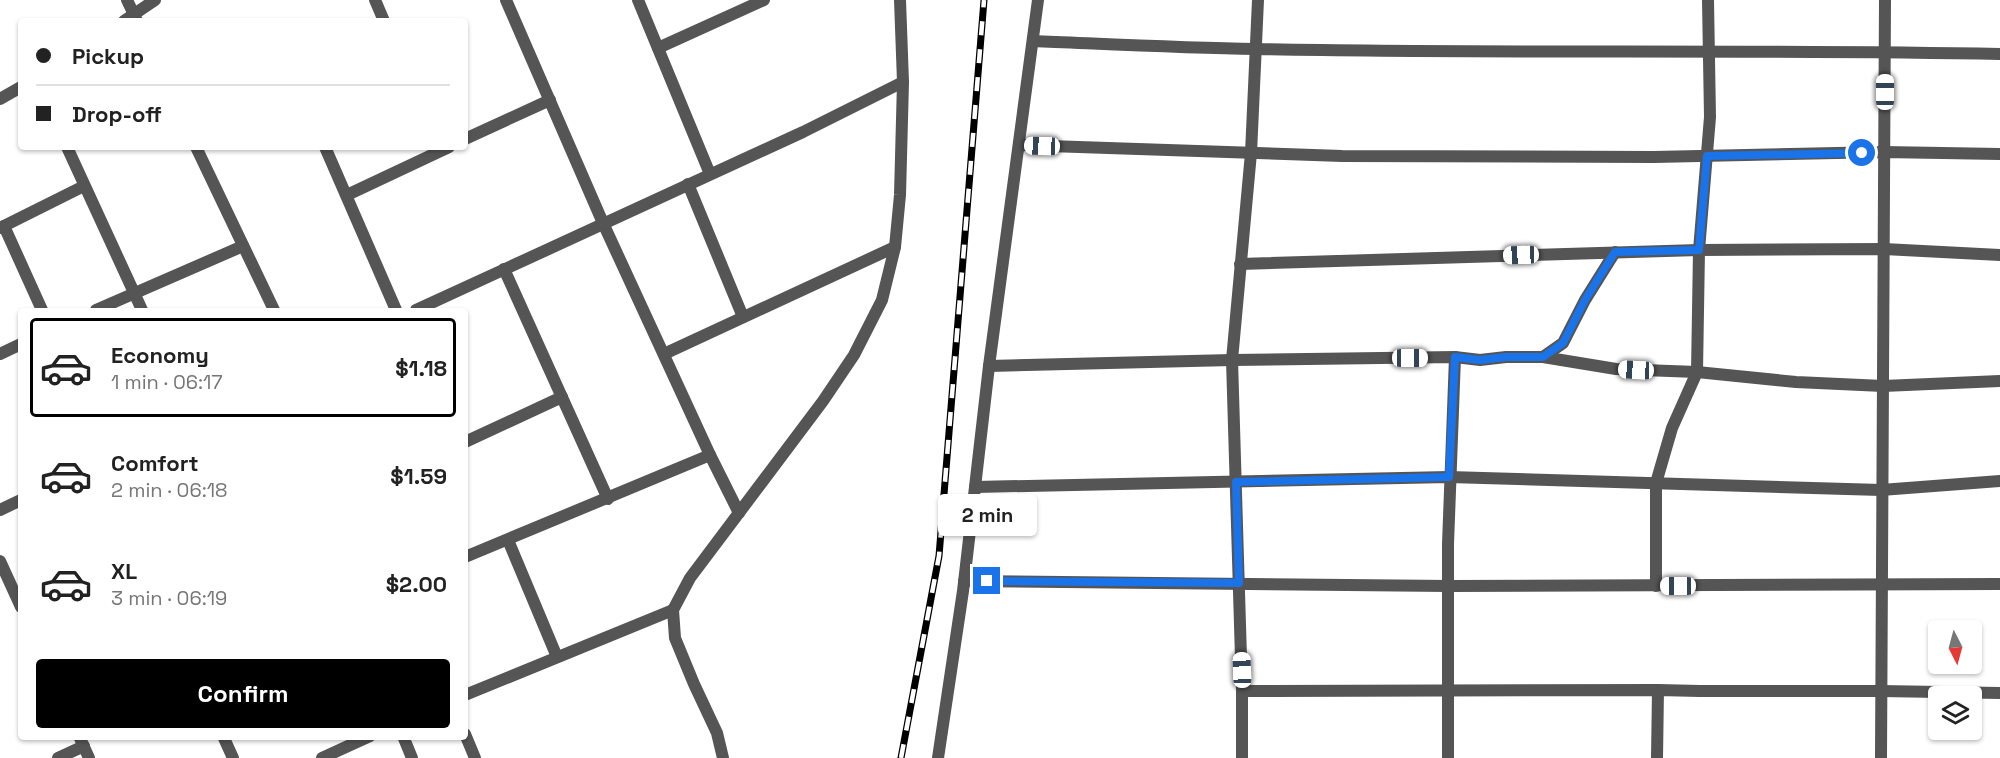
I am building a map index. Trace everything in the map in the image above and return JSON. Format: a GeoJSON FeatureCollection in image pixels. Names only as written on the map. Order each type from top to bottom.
{"type":"FeatureCollection","features":[{"type":"Feature","properties":{"kind":"street"},"geometry":{"type":"LineString","coordinates":[[127,0],[131,18]]}},
{"type":"Feature","properties":{"kind":"street"},"geometry":{"type":"LineString","coordinates":[[132,18],[155,0]]}},
{"type":"Feature","properties":{"kind":"street"},"geometry":{"type":"LineString","coordinates":[[375,0],[383,18]]}},
{"type":"Feature","properties":{"kind":"street"},"geometry":{"type":"LineString","coordinates":[[506,0],[603,223],[738,513]]}},
{"type":"Feature","properties":{"kind":"street"},"geometry":{"type":"LineString","coordinates":[[638,0],[710,174]]}},
{"type":"Feature","properties":{"kind":"street"},"geometry":{"type":"LineString","coordinates":[[723,758],[717,733],[675,638],[674,610],[690,578],[823,401],[854,355],[882,300],[895,246],[900,195],[903,82],[900,0]]}},
{"type":"Feature","properties":{"kind":"street"},"geometry":{"type":"LineString","coordinates":[[938,758],[964,581],[989,366],[1038,0]]}},
{"type":"Feature","properties":{"kind":"street"},"geometry":{"type":"LineString","coordinates":[[1242,758],[1232,360],[1251,153],[1258,0]]}},
{"type":"Feature","properties":{"kind":"street"},"geometry":{"type":"LineString","coordinates":[[1656,586],[1656,483],[1672,428],[1696,372],[1699,250],[1710,117],[1708,0]]}},
{"type":"Feature","properties":{"kind":"street"},"geometry":{"type":"LineString","coordinates":[[1881,758],[1885,0]]}},
{"type":"Feature","properties":{"kind":"street"},"geometry":{"type":"LineString","coordinates":[[658,48],[758,1]]}},
{"type":"Feature","properties":{"kind":"street"},"geometry":{"type":"LineString","coordinates":[[1033,41],[1256,49],[1885,51],[2000,54]]}},
{"type":"Feature","properties":{"kind":"street"},"geometry":{"type":"LineString","coordinates":[[420,308],[803,132],[903,82]]}},
{"type":"Feature","properties":{"kind":"street"},"geometry":{"type":"LineString","coordinates":[[0,99],[18,89]]}},
{"type":"Feature","properties":{"kind":"street"},"geometry":{"type":"LineString","coordinates":[[468,139],[550,100]]}},
{"type":"Feature","properties":{"kind":"street"},"geometry":{"type":"LineString","coordinates":[[1019,145],[1342,156],[1707,156],[1884,152],[2000,154]]}},
{"type":"Feature","properties":{"kind":"street"},"geometry":{"type":"LineString","coordinates":[[68,150],[141,308]]}},
{"type":"Feature","properties":{"kind":"street"},"geometry":{"type":"LineString","coordinates":[[197,150],[273,308]]}},
{"type":"Feature","properties":{"kind":"street"},"geometry":{"type":"LineString","coordinates":[[326,150],[395,308]]}},
{"type":"Feature","properties":{"kind":"street"},"geometry":{"type":"LineString","coordinates":[[347,195],[440,150]]}},
{"type":"Feature","properties":{"kind":"street"},"geometry":{"type":"LineString","coordinates":[[688,184],[743,317]]}},
{"type":"Feature","properties":{"kind":"street"},"geometry":{"type":"LineString","coordinates":[[41,308],[2,227],[84,186]]}},
{"type":"Feature","properties":{"kind":"street"},"geometry":{"type":"LineString","coordinates":[[101,308],[243,246]]}},
{"type":"Feature","properties":{"kind":"street"},"geometry":{"type":"LineString","coordinates":[[664,354],[895,246]]}},
{"type":"Feature","properties":{"kind":"street"},"geometry":{"type":"LineString","coordinates":[[1240,264],[1699,250],[1884,249],[2000,255]]}},
{"type":"Feature","properties":{"kind":"street"},"geometry":{"type":"LineString","coordinates":[[1543,357],[1563,343],[1585,300],[1615,252]]}},
{"type":"Feature","properties":{"kind":"street"},"geometry":{"type":"LineString","coordinates":[[504,269],[608,499]]}},
{"type":"Feature","properties":{"kind":"street"},"geometry":{"type":"LineString","coordinates":[[0,354],[18,345]]}},
{"type":"Feature","properties":{"kind":"street"},"geometry":{"type":"LineString","coordinates":[[989,366],[1232,360],[1455,357],[1480,360],[1543,357],[1616,369],[1696,372],[1796,382],[1883,386],[2000,381]]}},
{"type":"Feature","properties":{"kind":"street"},"geometry":{"type":"LineString","coordinates":[[1448,758],[1449,477],[1455,357]]}},
{"type":"Feature","properties":{"kind":"street"},"geometry":{"type":"LineString","coordinates":[[468,441],[562,397]]}},
{"type":"Feature","properties":{"kind":"street"},"geometry":{"type":"LineString","coordinates":[[468,556],[710,455]]}},
{"type":"Feature","properties":{"kind":"street"},"geometry":{"type":"LineString","coordinates":[[975,487],[1449,477],[1881,490],[2000,481]]}},
{"type":"Feature","properties":{"kind":"street"},"geometry":{"type":"LineString","coordinates":[[0,510],[18,501]]}},
{"type":"Feature","properties":{"kind":"street"},"geometry":{"type":"LineString","coordinates":[[508,540],[557,657]]}},
{"type":"Feature","properties":{"kind":"street"},"geometry":{"type":"LineString","coordinates":[[0,561],[18,600]]}},
{"type":"Feature","properties":{"kind":"street"},"geometry":{"type":"LineString","coordinates":[[964,581],[1448,586],[2000,584]]}},
{"type":"Feature","properties":{"kind":"street"},"geometry":{"type":"LineString","coordinates":[[468,694],[674,610]]}},
{"type":"Feature","properties":{"kind":"street"},"geometry":{"type":"LineString","coordinates":[[1657,758],[1658,690]]}},
{"type":"Feature","properties":{"kind":"street"},"geometry":{"type":"LineString","coordinates":[[1242,691],[1881,690],[2000,693]]}},
{"type":"Feature","properties":{"kind":"street"},"geometry":{"type":"LineString","coordinates":[[225,740],[232,758]]}},
{"type":"Feature","properties":{"kind":"street"},"geometry":{"type":"LineString","coordinates":[[322,758],[361,740]]}},
{"type":"Feature","properties":{"kind":"street"},"geometry":{"type":"LineString","coordinates":[[405,740],[412,758]]}},
{"type":"Feature","properties":{"kind":"street"},"geometry":{"type":"LineString","coordinates":[[468,740],[475,758]]}},
{"type":"Feature","properties":{"kind":"street"},"geometry":{"type":"LineString","coordinates":[[58,758],[84,747]]}},
{"type":"Feature","properties":{"kind":"railway"},"geometry":{"type":"LineString","coordinates":[[901,758],[939,556],[984,0]]}},
{"type":"Feature","properties":{"kind":"route"},"geometry":{"type":"LineString","coordinates":[[987,581],[1239,583],[1236,482],[1449,477],[1455,357],[1480,360],[1543,357],[1563,343],[1585,300],[1615,252],[1699,250],[1707,156],[1862,153]]}}]}
